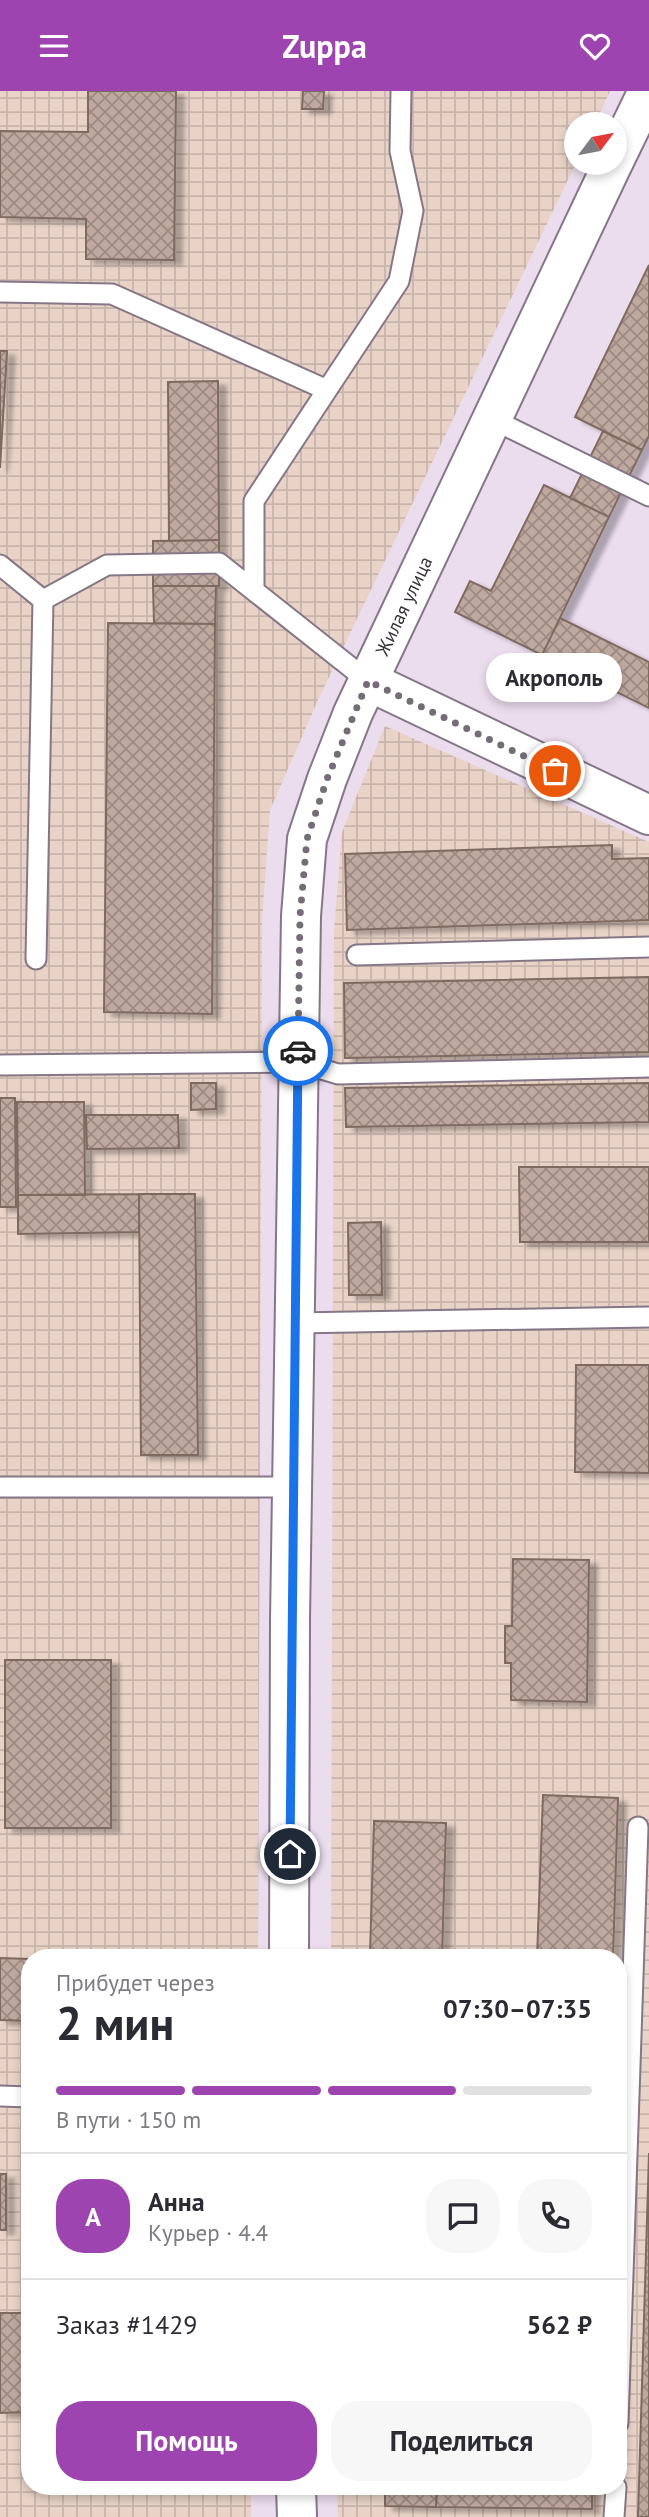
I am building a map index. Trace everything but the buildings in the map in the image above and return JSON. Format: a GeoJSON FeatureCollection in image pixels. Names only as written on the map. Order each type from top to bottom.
{"type":"FeatureCollection","features":[{"type":"Feature","properties":{"kind":"main road","name":"Жилая улица"},"geometry":{"type":"LineString","coordinates":[[627,135],[648,91]]}},
{"type":"Feature","properties":{"kind":"main road","name":"Жилая улица"},"geometry":{"type":"LineString","coordinates":[[289,1949],[300,916],[307,839],[327,779],[368,681],[608,175]]}},
{"type":"Feature","properties":{"kind":"main road"},"geometry":{"type":"LineString","coordinates":[[368,681],[649,815]]}},
{"type":"Feature","properties":{"kind":"main road"},"geometry":{"type":"LineString","coordinates":[[296,2495],[297,2517]]}},
{"type":"Feature","properties":{"kind":"lane"},"geometry":{"type":"LineString","coordinates":[[254,590],[254,501],[399,281],[413,211],[400,151],[401,91]]}},
{"type":"Feature","properties":{"kind":"lane"},"geometry":{"type":"LineString","coordinates":[[0,292],[112,294],[327,390]]}},
{"type":"Feature","properties":{"kind":"lane"},"geometry":{"type":"LineString","coordinates":[[492,419],[649,496]]}},
{"type":"Feature","properties":{"kind":"lane"},"geometry":{"type":"LineString","coordinates":[[43,600],[107,565],[219,563],[368,681]]}},
{"type":"Feature","properties":{"kind":"lane"},"geometry":{"type":"LineString","coordinates":[[0,565],[43,600]]}},
{"type":"Feature","properties":{"kind":"lane"},"geometry":{"type":"LineString","coordinates":[[36,959],[43,600]]}},
{"type":"Feature","properties":{"kind":"lane"},"geometry":{"type":"LineString","coordinates":[[357,955],[649,947]]}},
{"type":"Feature","properties":{"kind":"lane"},"geometry":{"type":"LineString","coordinates":[[0,1065],[298,1062],[338,1074],[649,1067]]}},
{"type":"Feature","properties":{"kind":"lane"},"geometry":{"type":"LineString","coordinates":[[295,1324],[649,1317]]}},
{"type":"Feature","properties":{"kind":"lane"},"geometry":{"type":"LineString","coordinates":[[0,1487],[293,1487]]}},
{"type":"Feature","properties":{"kind":"lane"},"geometry":{"type":"LineString","coordinates":[[627,2168],[639,1828]]}},
{"type":"Feature","properties":{"kind":"lane"},"geometry":{"type":"LineString","coordinates":[[0,2096],[21,2097]]}},
{"type":"Feature","properties":{"kind":"lane"},"geometry":{"type":"LineString","coordinates":[[614,2517],[615,2495]]}},
{"type":"Feature","properties":{"kind":"shaded area"},"geometry":{"type":"Polygon","coordinates":[[[0,91],[610,91],[600,112],[564,112],[564,175],[570,175],[318,700],[270,810],[262,920],[258,1949],[21,1949],[21,2495],[251,2495],[251,2517],[0,2517],[0,91]]]}},
{"type":"Feature","properties":{"kind":"shaded area"},"geometry":{"type":"Polygon","coordinates":[[[385,726],[649,842],[649,2517],[338,2517],[337,2495],[627,2495],[627,1949],[331,1949],[334,931],[342,832],[385,726]]]}},
{"type":"Feature","properties":{"kind":"way so far"},"geometry":{"type":"LineString","coordinates":[[298,1051],[300,916],[307,839],[327,779],[368,681],[555,771]]}},
{"type":"Feature","properties":{"kind":"place","name":"Акрополь"},"geometry":{"type":"Point","coordinates":[555,771]}},
{"type":"Feature","properties":{"kind":"route"},"geometry":{"type":"LineString","coordinates":[[290,1854],[290,1620],[298,1051]]}}]}
